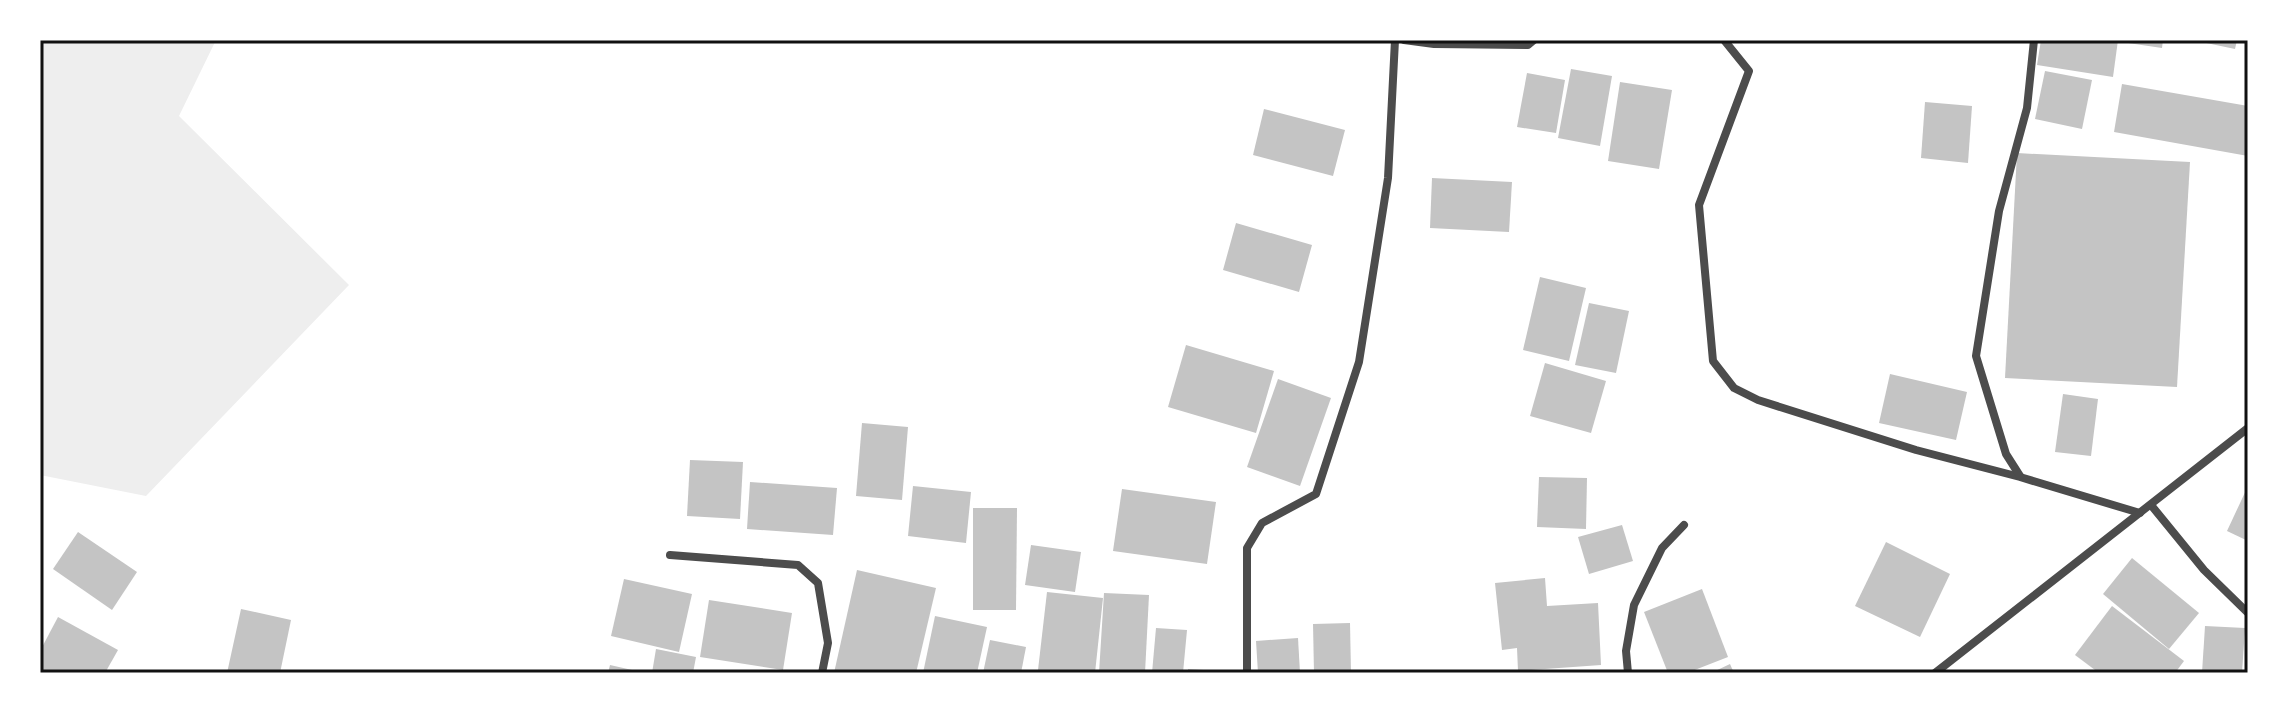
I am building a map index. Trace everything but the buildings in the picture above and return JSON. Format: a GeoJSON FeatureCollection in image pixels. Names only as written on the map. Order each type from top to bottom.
{"type":"FeatureCollection","features":[{"type":"Feature","properties":{"kind":"street"},"geometry":{"type":"LineString","coordinates":[[1247,673],[1247,548],[1262,523],[1316,494],[1359,362],[1388,178],[1395,40]]}},
{"type":"Feature","properties":{"kind":"street"},"geometry":{"type":"LineString","coordinates":[[1404,40],[1434,44],[1513,45],[1528,45],[1534,40]]}},
{"type":"Feature","properties":{"kind":"street"},"geometry":{"type":"LineString","coordinates":[[1724,40],[1749,71],[1699,205],[1713,361],[1734,388],[1758,400],[1916,450],[2140,513]]}},
{"type":"Feature","properties":{"kind":"street"},"geometry":{"type":"LineString","coordinates":[[2020,477],[2006,454],[1976,356],[1999,211],[2027,108],[2034,40]]}},
{"type":"Feature","properties":{"kind":"street"},"geometry":{"type":"LineString","coordinates":[[1935,673],[2248,428]]}},
{"type":"Feature","properties":{"kind":"street"},"geometry":{"type":"LineString","coordinates":[[2151,505],[2204,570],[2248,613]]}},
{"type":"Feature","properties":{"kind":"street"},"geometry":{"type":"LineString","coordinates":[[1628,673],[1626,651],[1634,605],[1662,548],[1684,525]]}},
{"type":"Feature","properties":{"kind":"street"},"geometry":{"type":"LineString","coordinates":[[670,555],[798,565],[818,583],[828,643],[822,673]]}},
{"type":"Feature","properties":{"kind":"shaded area"},"geometry":{"type":"Polygon","coordinates":[[[40,40],[216,40],[179,116],[349,285],[146,496],[40,475],[40,40]]]}}]}
